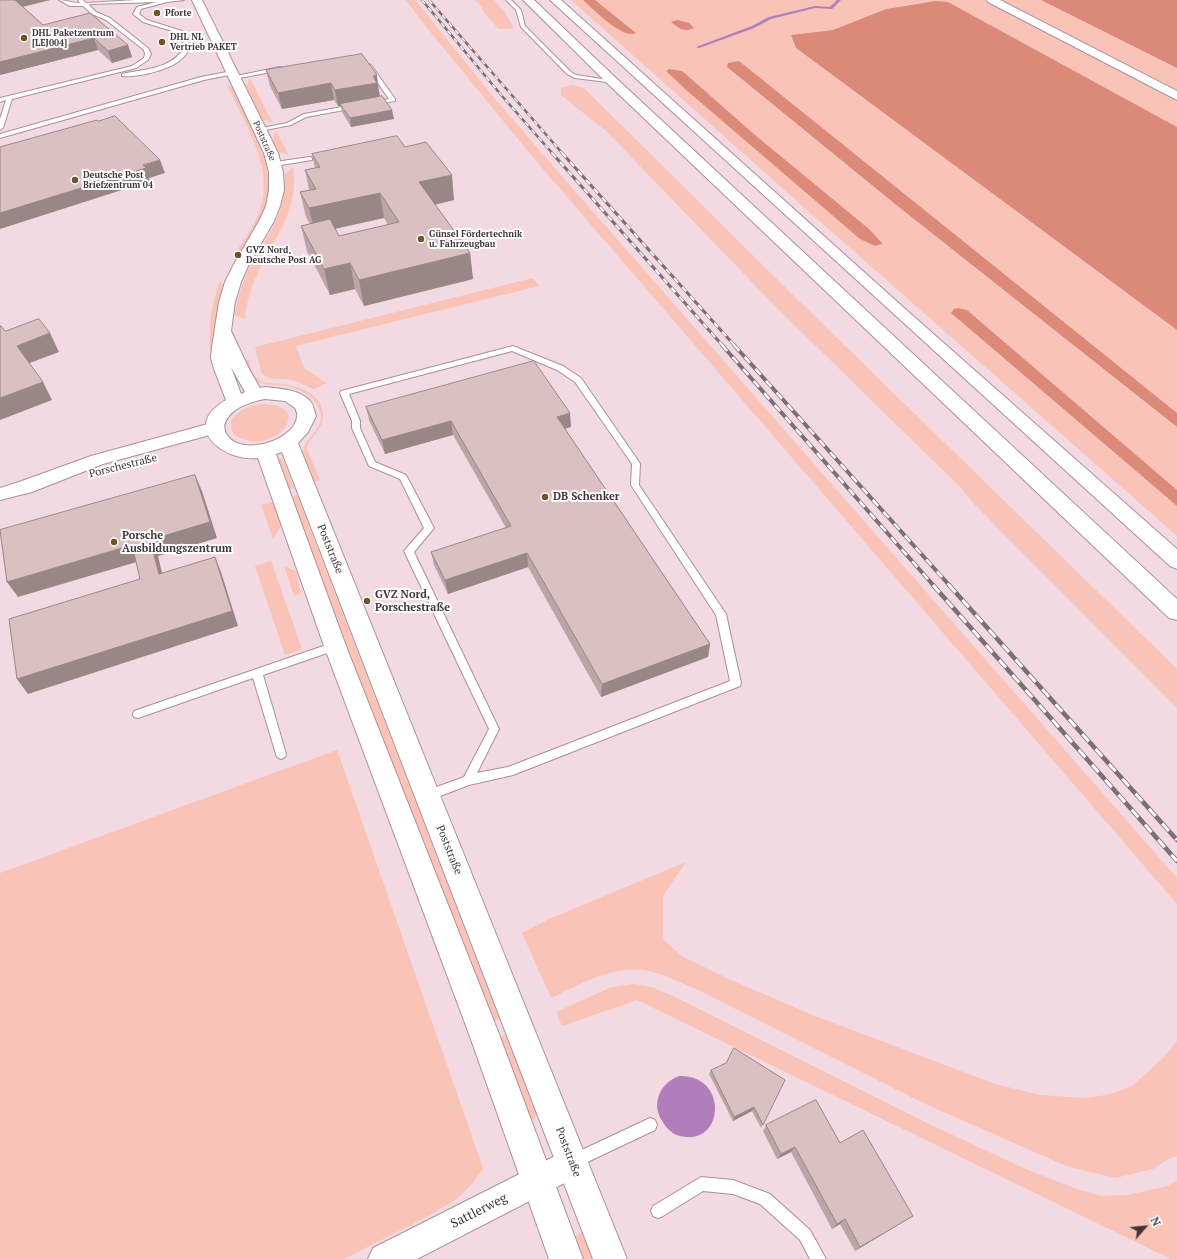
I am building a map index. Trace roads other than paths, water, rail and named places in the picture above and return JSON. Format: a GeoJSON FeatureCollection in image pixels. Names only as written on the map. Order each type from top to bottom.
{"type":"FeatureCollection","features":[{"type":"Feature","properties":{"kind":"main road","name":"Poststraße"},"geometry":{"type":"LineString","coordinates":[[198,0],[275,164],[278,182],[275,201],[269,220],[233,283],[226,305],[220,356],[235,401]]}},
{"type":"Feature","properties":{"kind":"main road"},"geometry":{"type":"LineString","coordinates":[[528,0],[613,82],[1177,612]]}},
{"type":"Feature","properties":{"kind":"main road"},"geometry":{"type":"LineString","coordinates":[[555,0],[1177,562]]}},
{"type":"Feature","properties":{"kind":"main road"},"geometry":{"type":"LineString","coordinates":[[992,0],[1177,96]]}},
{"type":"Feature","properties":{"kind":"main road"},"geometry":{"type":"LineString","coordinates":[[223,330],[241,371],[255,394]]}},
{"type":"Feature","properties":{"kind":"main road"},"geometry":{"type":"LineString","coordinates":[[255,394],[287,394],[299,400],[305,407],[307,414],[306,422],[297,435],[276,446],[240,450],[229,446],[218,434],[218,418],[225,409],[235,401],[255,394]]}},
{"type":"Feature","properties":{"kind":"main road","name":"Poststraße"},"geometry":{"type":"LineString","coordinates":[[276,446],[427,796],[573,1162],[610,1259]]}},
{"type":"Feature","properties":{"kind":"main road"},"geometry":{"type":"LineString","coordinates":[[276,446],[335,646],[481,1027],[566,1259]]}},
{"type":"Feature","properties":{"kind":"street","name":"Porschestraße"},"geometry":{"type":"LineString","coordinates":[[0,494],[24,487],[98,474],[218,434]]}},
{"type":"Feature","properties":{"kind":"street","name":"Sattlerweg"},"geometry":{"type":"LineString","coordinates":[[384,1259],[573,1162]]}},
{"type":"Feature","properties":{"kind":"lane"},"geometry":{"type":"LineString","coordinates":[[61,0],[70,4],[137,1],[165,2]]}},
{"type":"Feature","properties":{"kind":"lane"},"geometry":{"type":"LineString","coordinates":[[85,3],[96,0]]}},
{"type":"Feature","properties":{"kind":"lane"},"geometry":{"type":"LineString","coordinates":[[71,82],[140,72],[176,61],[185,54],[188,46],[180,32],[144,21],[136,14],[139,8],[182,0]]}},
{"type":"Feature","properties":{"kind":"lane"},"geometry":{"type":"LineString","coordinates":[[508,0],[518,10],[523,26],[569,73],[575,76],[613,82]]}},
{"type":"Feature","properties":{"kind":"lane"},"geometry":{"type":"LineString","coordinates":[[0,100],[134,67],[146,59],[148,54],[146,49],[108,19],[94,13],[85,3]]}},
{"type":"Feature","properties":{"kind":"lane"},"geometry":{"type":"LineString","coordinates":[[260,130],[288,124],[304,116],[393,100],[367,62]]}},
{"type":"Feature","properties":{"kind":"lane"},"geometry":{"type":"LineString","coordinates":[[0,136],[151,90],[202,78],[288,68]]}},
{"type":"Feature","properties":{"kind":"lane"},"geometry":{"type":"LineString","coordinates":[[0,128],[10,97]]}},
{"type":"Feature","properties":{"kind":"lane"},"geometry":{"type":"LineString","coordinates":[[275,164],[310,159]]}},
{"type":"Feature","properties":{"kind":"lane"},"geometry":{"type":"LineString","coordinates":[[427,796],[468,780],[509,772],[736,683],[721,614],[635,485],[636,464],[578,380],[560,368],[513,348],[344,393],[356,421],[356,428],[372,464],[403,476],[429,528],[409,551],[494,729],[468,780]]}},
{"type":"Feature","properties":{"kind":"lane"},"geometry":{"type":"LineString","coordinates":[[138,714],[335,646]]}},
{"type":"Feature","properties":{"kind":"lane"},"geometry":{"type":"LineString","coordinates":[[257,673],[281,754]]}},
{"type":"Feature","properties":{"kind":"lane"},"geometry":{"type":"LineString","coordinates":[[573,1162],[650,1125]]}},
{"type":"Feature","properties":{"kind":"lane"},"geometry":{"type":"LineString","coordinates":[[658,1211],[700,1184],[733,1187],[765,1199],[805,1235],[818,1259]]}},
{"type":"Feature","properties":{"kind":"waterway"},"geometry":{"type":"LineString","coordinates":[[698,47],[753,27],[770,18],[815,7],[831,8],[839,0]]}},
{"type":"Feature","properties":{"kind":"railway"},"geometry":{"type":"LineString","coordinates":[[422,0],[502,96],[553,154]]}},
{"type":"Feature","properties":{"kind":"railway"},"geometry":{"type":"LineString","coordinates":[[429,0],[563,154]]}},
{"type":"Feature","properties":{"kind":"railway"},"geometry":{"type":"LineString","coordinates":[[552,153],[723,346]]}},
{"type":"Feature","properties":{"kind":"railway"},"geometry":{"type":"LineString","coordinates":[[562,153],[735,346]]}},
{"type":"Feature","properties":{"kind":"railway"},"geometry":{"type":"LineString","coordinates":[[722,345],[934,586]]}},
{"type":"Feature","properties":{"kind":"railway"},"geometry":{"type":"LineString","coordinates":[[734,345],[950,586]]}},
{"type":"Feature","properties":{"kind":"railway"},"geometry":{"type":"LineString","coordinates":[[933,585],[1177,861]]}},
{"type":"Feature","properties":{"kind":"railway"},"geometry":{"type":"LineString","coordinates":[[949,585],[1177,840]]}},
{"type":"Feature","properties":{"kind":"place","name":"Pforte"},"geometry":{"type":"Point","coordinates":[157,13]}},
{"type":"Feature","properties":{"kind":"place","name":"DHL Paketzentrum [LEJ004]"},"geometry":{"type":"Point","coordinates":[24,38]}},
{"type":"Feature","properties":{"kind":"place","name":"DHL NL Vertrieb PAKET"},"geometry":{"type":"Point","coordinates":[162,42]}},
{"type":"Feature","properties":{"kind":"place","name":"Deutsche Post Briefzentrum 04"},"geometry":{"type":"Point","coordinates":[75,180]}},
{"type":"Feature","properties":{"kind":"place","name":"Günsel Fördertechnik u. Fahrzeugbau"},"geometry":{"type":"Point","coordinates":[421,239]}},
{"type":"Feature","properties":{"kind":"place","name":"GVZ Nord, Deutsche Post AG"},"geometry":{"type":"Point","coordinates":[238,255]}},
{"type":"Feature","properties":{"kind":"place","name":"DB Schenker"},"geometry":{"type":"Point","coordinates":[545,497]}},
{"type":"Feature","properties":{"kind":"place","name":"Porsche Ausbildungszentrum"},"geometry":{"type":"Point","coordinates":[114,542]}},
{"type":"Feature","properties":{"kind":"place","name":"GVZ Nord, Porschestraße"},"geometry":{"type":"Point","coordinates":[367,601]}}]}
